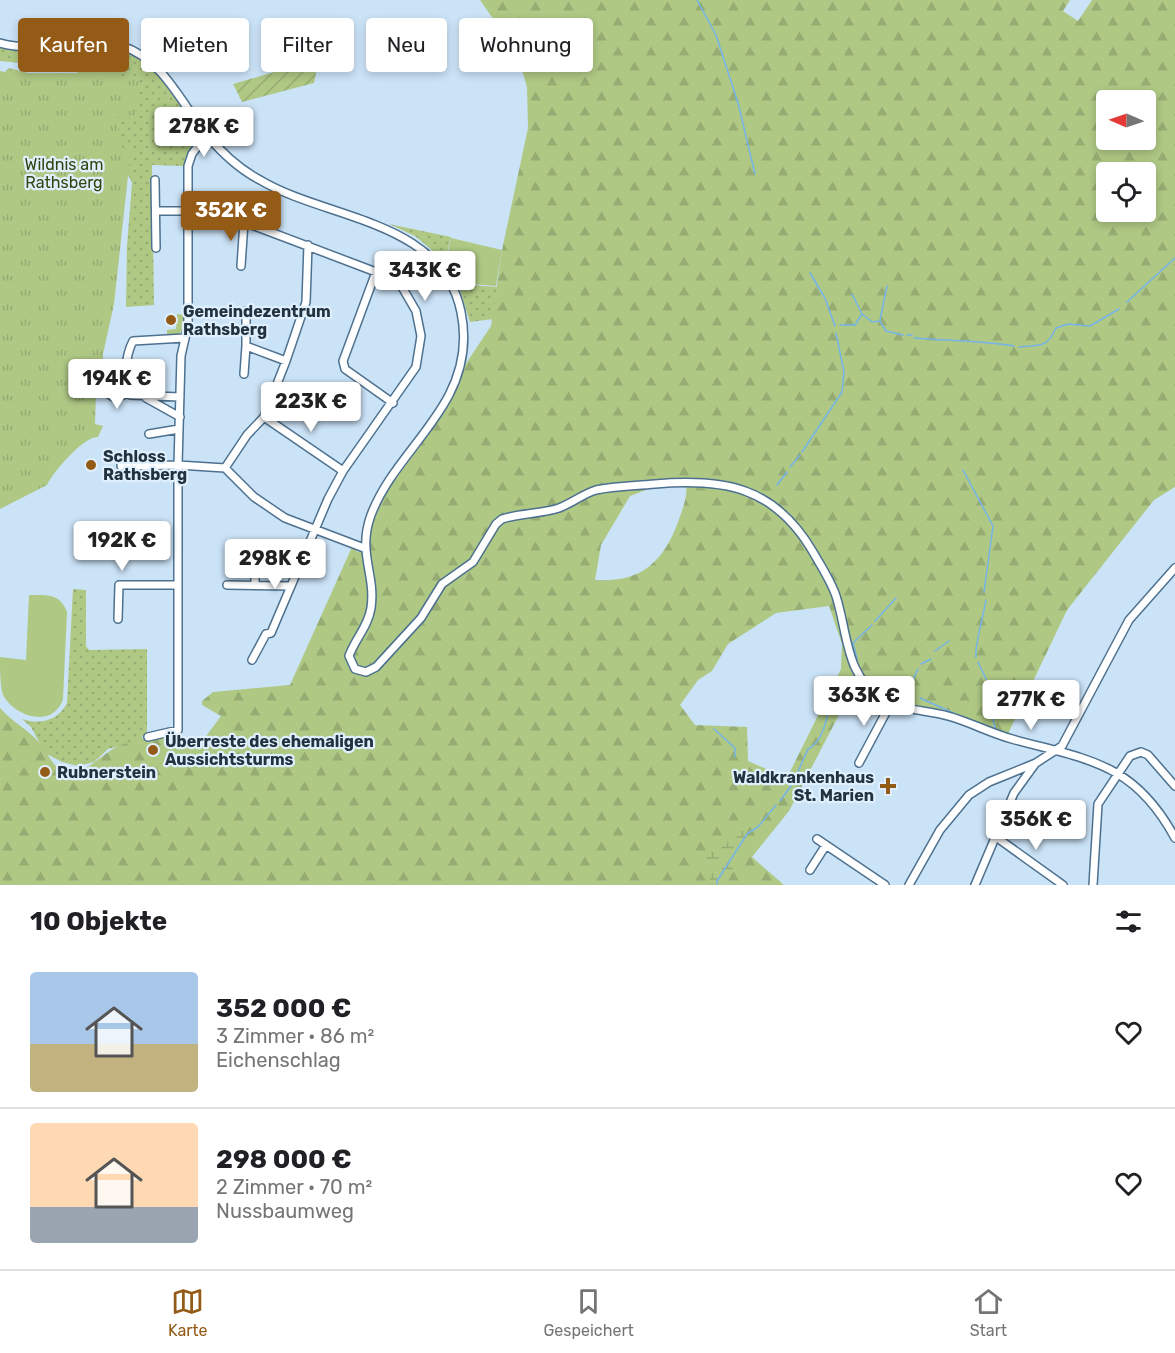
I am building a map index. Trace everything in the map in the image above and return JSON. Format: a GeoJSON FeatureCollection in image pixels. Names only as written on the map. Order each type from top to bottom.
{"type":"FeatureCollection","features":[{"type":"Feature","properties":{"kind":"street"},"geometry":{"type":"LineString","coordinates":[[0,43],[31,48],[98,41],[126,47],[148,60],[165,76],[207,135],[240,168],[261,181],[386,230],[414,244],[438,265],[454,290],[464,327],[463,349],[455,383],[432,423],[382,492],[371,513],[364,548],[372,606],[365,628],[350,653],[351,665],[361,672],[374,669],[425,613],[441,584],[473,562],[496,524],[511,516],[560,508],[599,490],[696,482],[719,484],[766,499],[787,516],[807,542],[826,576],[842,616],[853,667],[869,689],[891,703],[948,716],[999,735],[1101,764],[1120,773],[1146,795],[1175,838]]}},
{"type":"Feature","properties":{"kind":"street"},"geometry":{"type":"LineString","coordinates":[[148,737],[178,730],[178,465],[184,338],[188,325],[190,159],[207,135]]}},
{"type":"Feature","properties":{"kind":"street"},"geometry":{"type":"LineString","coordinates":[[155,180],[156,248]]}},
{"type":"Feature","properties":{"kind":"street"},"geometry":{"type":"LineString","coordinates":[[156,211],[244,222],[308,244],[376,272],[402,287],[416,311],[421,336],[416,367],[344,471],[314,529],[271,633],[266,634],[252,660]]}},
{"type":"Feature","properties":{"kind":"street"},"geometry":{"type":"LineString","coordinates":[[241,266],[244,222]]}},
{"type":"Feature","properties":{"kind":"street"},"geometry":{"type":"LineString","coordinates":[[225,468],[247,435],[264,417],[286,361],[306,302],[308,244]]}},
{"type":"Feature","properties":{"kind":"street"},"geometry":{"type":"LineString","coordinates":[[376,272],[343,361],[345,369],[393,403]]}},
{"type":"Feature","properties":{"kind":"street"},"geometry":{"type":"LineString","coordinates":[[244,374],[246,311]]}},
{"type":"Feature","properties":{"kind":"street"},"geometry":{"type":"LineString","coordinates":[[128,393],[126,370],[133,341],[184,338]]}},
{"type":"Feature","properties":{"kind":"street"},"geometry":{"type":"LineString","coordinates":[[246,346],[286,361]]}},
{"type":"Feature","properties":{"kind":"street"},"geometry":{"type":"LineString","coordinates":[[110,395],[115,398],[128,393],[143,397],[180,417]]}},
{"type":"Feature","properties":{"kind":"street"},"geometry":{"type":"LineString","coordinates":[[143,397],[180,397]]}},
{"type":"Feature","properties":{"kind":"street"},"geometry":{"type":"LineString","coordinates":[[264,417],[344,471]]}},
{"type":"Feature","properties":{"kind":"street"},"geometry":{"type":"LineString","coordinates":[[149,434],[179,429]]}},
{"type":"Feature","properties":{"kind":"street"},"geometry":{"type":"LineString","coordinates":[[121,466],[178,465],[225,468],[254,497],[285,518],[364,548]]}},
{"type":"Feature","properties":{"kind":"street"},"geometry":{"type":"LineString","coordinates":[[255,553],[255,585]]}},
{"type":"Feature","properties":{"kind":"street"},"geometry":{"type":"LineString","coordinates":[[909,885],[940,831],[969,795],[989,782],[1035,763],[1056,751],[1078,716],[1129,620],[1175,568]]}},
{"type":"Feature","properties":{"kind":"street"},"geometry":{"type":"LineString","coordinates":[[118,619],[119,585],[178,585]]}},
{"type":"Feature","properties":{"kind":"street"},"geometry":{"type":"LineString","coordinates":[[227,585],[291,586]]}},
{"type":"Feature","properties":{"kind":"street"},"geometry":{"type":"LineString","coordinates":[[859,763],[891,703]]}},
{"type":"Feature","properties":{"kind":"street"},"geometry":{"type":"LineString","coordinates":[[1093,885],[1098,804],[1130,756],[1141,752],[1148,755],[1175,786]]}},
{"type":"Feature","properties":{"kind":"street"},"geometry":{"type":"LineString","coordinates":[[975,885],[1014,793],[1035,763]]}},
{"type":"Feature","properties":{"kind":"street"},"geometry":{"type":"LineString","coordinates":[[996,837],[1063,885]]}},
{"type":"Feature","properties":{"kind":"street"},"geometry":{"type":"LineString","coordinates":[[816,839],[885,885]]}},
{"type":"Feature","properties":{"kind":"street"},"geometry":{"type":"LineString","coordinates":[[810,870],[826,844]]}},
{"type":"Feature","properties":{"kind":"green space"},"geometry":{"type":"Polygon","coordinates":[[[480,0],[1070,0],[1063,11],[1078,21],[1092,0],[1175,0],[1175,487],[1154,500],[1067,610],[1005,740],[956,721],[921,713],[866,690],[856,682],[789,811],[752,857],[784,885],[0,885],[0,708],[38,741],[57,767],[74,772],[82,770],[114,748],[135,741],[180,736],[188,746],[201,743],[221,716],[202,705],[202,701],[213,692],[290,685],[352,547],[358,552],[367,549],[373,522],[385,494],[438,419],[463,368],[491,326],[502,250],[528,128],[527,87],[523,72],[593,72],[593,18],[493,18],[480,0]],[[686,486],[654,487],[630,496],[601,545],[595,580],[625,578],[637,574],[657,559],[672,536],[683,508],[686,486]],[[829,606],[776,613],[728,644],[712,671],[698,680],[680,705],[695,725],[747,727],[748,761],[787,778],[841,669],[842,644],[829,606]]]}},
{"type":"Feature","properties":{"kind":"green space"},"geometry":{"type":"Polygon","coordinates":[[[0,43],[18,47],[18,63],[0,61],[0,43]]]}},
{"type":"Feature","properties":{"kind":"green space"},"geometry":{"type":"Polygon","coordinates":[[[129,51],[141,57],[141,72],[158,72],[207,134],[184,166],[152,165],[154,305],[126,307],[127,246],[132,183],[77,72],[129,72],[129,51]]]}},
{"type":"Feature","properties":{"kind":"green space","name":"Wildnis am Rathsberg"},"geometry":{"type":"Polygon","coordinates":[[[9,68],[28,73],[108,73],[139,80],[135,118],[117,117],[121,147],[131,149],[114,304],[103,354],[103,384],[96,393],[95,424],[103,426],[98,437],[92,438],[77,448],[47,485],[0,509],[0,71],[5,72],[9,68]]]}},
{"type":"Feature","properties":{"kind":"green space"},"geometry":{"type":"Polygon","coordinates":[[[274,72],[316,72],[314,83],[242,102],[233,84],[274,72]]]}},
{"type":"Feature","properties":{"kind":"green space"},"geometry":{"type":"Polygon","coordinates":[[[389,224],[451,237],[445,261],[415,236],[389,224]]]}},
{"type":"Feature","properties":{"kind":"green space"},"geometry":{"type":"Polygon","coordinates":[[[451,238],[502,250],[496,286],[459,283],[446,261],[451,238]]]}},
{"type":"Feature","properties":{"kind":"green space"},"geometry":{"type":"Polygon","coordinates":[[[458,284],[497,287],[493,319],[470,322],[458,284]]]}},
{"type":"Feature","properties":{"kind":"green space"},"geometry":{"type":"Polygon","coordinates":[[[177,314],[185,315],[184,327],[178,336],[167,336],[167,330],[176,329],[177,314]]]}},
{"type":"Feature","properties":{"kind":"green space"},"geometry":{"type":"Polygon","coordinates":[[[73,589],[86,590],[86,646],[89,650],[147,649],[147,737],[142,736],[143,740],[108,749],[94,762],[78,766],[62,762],[45,753],[31,727],[22,719],[35,722],[54,718],[67,703],[73,589]]]}},
{"type":"Feature","properties":{"kind":"green space"},"geometry":{"type":"Polygon","coordinates":[[[29,595],[47,595],[57,598],[67,612],[63,699],[58,708],[43,717],[25,714],[16,709],[3,695],[1,687],[0,657],[26,660],[29,595]]]}},
{"type":"Feature","properties":{"kind":"green space"},"geometry":{"type":"Polygon","coordinates":[[[741,829],[747,834],[746,843],[739,847],[734,868],[720,885],[708,885],[713,868],[705,861],[708,848],[718,843],[725,845],[728,843],[724,840],[731,832],[741,829]]]}},
{"type":"Feature","properties":{"kind":"waterway"},"geometry":{"type":"LineString","coordinates":[[697,0],[716,35],[738,103],[755,174]]}},
{"type":"Feature","properties":{"kind":"waterway"},"geometry":{"type":"LineString","coordinates":[[1127,302],[1175,258]]}},
{"type":"Feature","properties":{"kind":"waterway"},"geometry":{"type":"LineString","coordinates":[[810,273],[825,298],[835,326]]}},
{"type":"Feature","properties":{"kind":"waterway"},"geometry":{"type":"LineString","coordinates":[[880,320],[887,286]]}},
{"type":"Feature","properties":{"kind":"waterway"},"geometry":{"type":"LineString","coordinates":[[852,294],[862,314]]}},
{"type":"Feature","properties":{"kind":"waterway"},"geometry":{"type":"LineString","coordinates":[[1019,347],[1041,345],[1049,340],[1056,328],[1068,324],[1090,326],[1119,309]]}},
{"type":"Feature","properties":{"kind":"waterway"},"geometry":{"type":"LineString","coordinates":[[840,325],[855,325],[862,314],[872,322],[880,321],[886,331],[903,335]]}},
{"type":"Feature","properties":{"kind":"waterway"},"geometry":{"type":"LineString","coordinates":[[802,452],[842,392],[844,372],[836,333]]}},
{"type":"Feature","properties":{"kind":"waterway"},"geometry":{"type":"LineString","coordinates":[[907,335],[912,335]]}},
{"type":"Feature","properties":{"kind":"waterway"},"geometry":{"type":"LineString","coordinates":[[914,338],[1014,346]]}},
{"type":"Feature","properties":{"kind":"waterway"},"geometry":{"type":"LineString","coordinates":[[790,467],[800,455]]}},
{"type":"Feature","properties":{"kind":"waterway"},"geometry":{"type":"LineString","coordinates":[[963,470],[993,526],[984,592]]}},
{"type":"Feature","properties":{"kind":"waterway"},"geometry":{"type":"LineString","coordinates":[[777,485],[787,472]]}},
{"type":"Feature","properties":{"kind":"waterway"},"geometry":{"type":"LineString","coordinates":[[875,621],[896,598]]}},
{"type":"Feature","properties":{"kind":"waterway"},"geometry":{"type":"LineString","coordinates":[[976,657],[986,600]]}},
{"type":"Feature","properties":{"kind":"waterway"},"geometry":{"type":"LineString","coordinates":[[857,659],[853,643],[872,625]]}},
{"type":"Feature","properties":{"kind":"waterway"},"geometry":{"type":"LineString","coordinates":[[935,651],[949,641]]}},
{"type":"Feature","properties":{"kind":"waterway"},"geometry":{"type":"LineString","coordinates":[[921,664],[931,659]]}},
{"type":"Feature","properties":{"kind":"waterway"},"geometry":{"type":"LineString","coordinates":[[978,662],[994,696],[993,709]]}},
{"type":"Feature","properties":{"kind":"waterway"},"geometry":{"type":"LineString","coordinates":[[909,697],[910,686],[918,669]]}},
{"type":"Feature","properties":{"kind":"waterway"},"geometry":{"type":"LineString","coordinates":[[780,801],[793,783],[808,749],[822,734],[831,698]]}},
{"type":"Feature","properties":{"kind":"waterway"},"geometry":{"type":"LineString","coordinates":[[920,698],[960,716]]}},
{"type":"Feature","properties":{"kind":"waterway"},"geometry":{"type":"LineString","coordinates":[[992,716],[995,727]]}},
{"type":"Feature","properties":{"kind":"waterway"},"geometry":{"type":"LineString","coordinates":[[975,722],[996,729]]}},
{"type":"Feature","properties":{"kind":"waterway"},"geometry":{"type":"LineString","coordinates":[[714,729],[735,748],[735,757]]}},
{"type":"Feature","properties":{"kind":"waterway"},"geometry":{"type":"LineString","coordinates":[[717,885],[717,881],[747,834],[758,827],[776,805]]}},
{"type":"Feature","properties":{"kind":"place","name":"Gemeindezentrum Rathsberg"},"geometry":{"type":"Point","coordinates":[171,320]}},
{"type":"Feature","properties":{"kind":"place","name":"Schloss Rathsberg"},"geometry":{"type":"Point","coordinates":[91,465]}},
{"type":"Feature","properties":{"kind":"place","name":"Überreste des ehemaligen Aussichtsturms"},"geometry":{"type":"Point","coordinates":[153,750]}},
{"type":"Feature","properties":{"kind":"place","name":"Rubnerstein"},"geometry":{"type":"Point","coordinates":[45,772]}},
{"type":"Feature","properties":{"kind":"place","name":"Waldkrankenhaus St. Marien"},"geometry":{"type":"Point","coordinates":[888,786]}}]}
